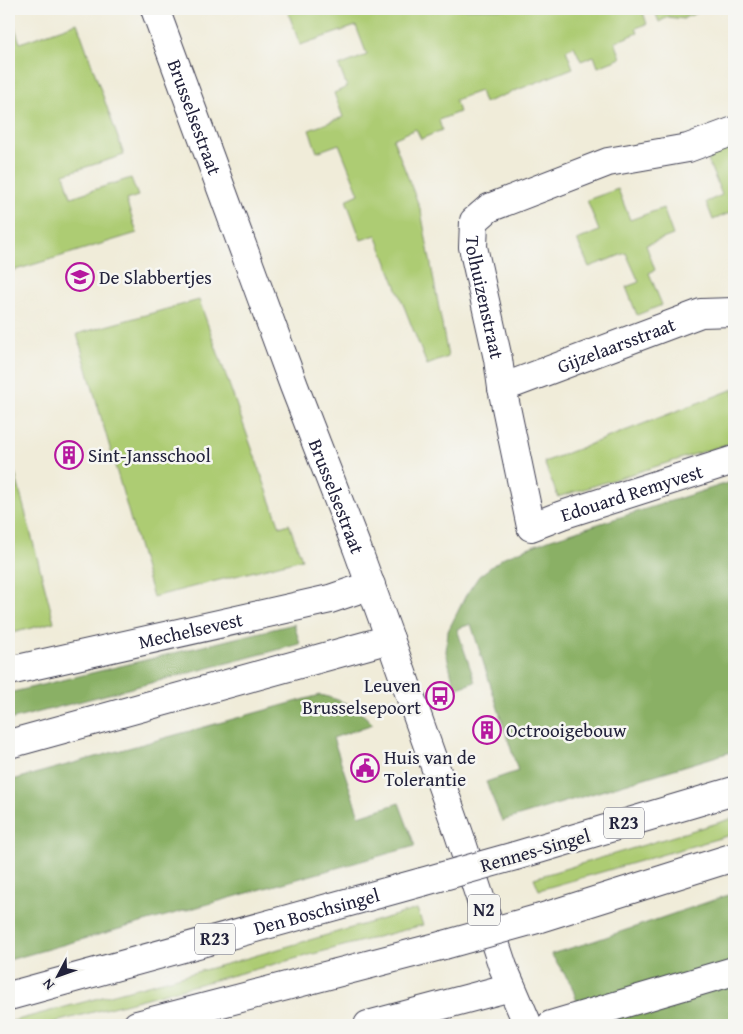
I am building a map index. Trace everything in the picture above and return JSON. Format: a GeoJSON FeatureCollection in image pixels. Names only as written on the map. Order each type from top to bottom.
{"type":"FeatureCollection","features":[{"type":"Feature","properties":{"kind":"main road","name":"Brusselsestraat"},"geometry":{"type":"LineString","coordinates":[[155,9],[290,377],[371,585],[511,986]]}},
{"type":"Feature","properties":{"kind":"main road","name":"Tolhuizenstraat"},"geometry":{"type":"LineString","coordinates":[[531,527],[502,388],[498,359],[473,248],[474,221],[490,208],[608,162],[688,148],[734,131]]}},
{"type":"Feature","properties":{"kind":"main road","name":"Gijzelaarsstraat"},"geometry":{"type":"LineString","coordinates":[[502,388],[700,312],[734,312]]}},
{"type":"Feature","properties":{"kind":"main road","name":"Edouard Remyvest"},"geometry":{"type":"LineString","coordinates":[[531,527],[562,515],[734,460]]}},
{"type":"Feature","properties":{"kind":"main road","name":"Mechelsevest"},"geometry":{"type":"LineString","coordinates":[[9,671],[330,599],[371,585]]}},
{"type":"Feature","properties":{"kind":"main road"},"geometry":{"type":"LineString","coordinates":[[9,744],[390,638]]}},
{"type":"Feature","properties":{"kind":"main road","name":"Rennes-Singel"},"geometry":{"type":"LineString","coordinates":[[422,882],[734,790]]}},
{"type":"Feature","properties":{"kind":"main road"},"geometry":{"type":"LineString","coordinates":[[137,1025],[537,919],[734,857]]}},
{"type":"Feature","properties":{"kind":"main road","name":"Den Boschsingel"},"geometry":{"type":"LineString","coordinates":[[9,996],[422,882]]}},
{"type":"Feature","properties":{"kind":"main road"},"geometry":{"type":"LineString","coordinates":[[551,1025],[734,972]]}},
{"type":"Feature","properties":{"kind":"main road"},"geometry":{"type":"LineString","coordinates":[[368,1025],[511,986]]}},
{"type":"Feature","properties":{"kind":"main road","name":"N2"},"geometry":{"type":"LineString","coordinates":[[511,986],[528,1025]]}},
{"type":"Feature","properties":{"kind":"green space"},"geometry":{"type":"Polygon","coordinates":[[[297,9],[653,9],[643,12],[647,24],[636,28],[638,33],[615,42],[621,58],[598,67],[594,56],[581,61],[574,46],[566,50],[573,68],[484,103],[480,91],[455,100],[459,112],[439,120],[442,130],[421,139],[416,129],[393,139],[421,211],[448,357],[427,365],[376,235],[361,240],[346,200],[359,194],[339,144],[317,152],[309,130],[343,117],[334,93],[347,87],[339,66],[367,55],[356,26],[300,45],[288,12],[297,9]]]}},
{"type":"Feature","properties":{"kind":"green space"},"geometry":{"type":"Polygon","coordinates":[[[654,9],[696,9],[697,13],[684,19],[668,17],[659,22],[654,9]]]}},
{"type":"Feature","properties":{"kind":"green space"},"geometry":{"type":"Polygon","coordinates":[[[9,10],[20,43],[77,23],[124,155],[64,174],[71,197],[131,178],[138,196],[126,200],[137,233],[9,272],[9,10]]]}},
{"type":"Feature","properties":{"kind":"green space"},"geometry":{"type":"Polygon","coordinates":[[[734,145],[734,211],[713,220],[706,202],[722,195],[706,156],[734,145]]]}},
{"type":"Feature","properties":{"kind":"green space"},"geometry":{"type":"Polygon","coordinates":[[[618,189],[630,220],[663,208],[673,235],[646,245],[655,270],[649,273],[662,305],[637,315],[626,287],[639,282],[626,253],[589,267],[577,240],[599,231],[587,200],[618,189]]]}},
{"type":"Feature","properties":{"kind":"green space"},"geometry":{"type":"Polygon","coordinates":[[[199,300],[280,527],[289,524],[302,559],[153,597],[77,334],[199,300]]]}},
{"type":"Feature","properties":{"kind":"green space"},"geometry":{"type":"Polygon","coordinates":[[[734,389],[734,442],[558,497],[544,462],[734,389]]]}},
{"type":"Feature","properties":{"kind":"green space"},"geometry":{"type":"Polygon","coordinates":[[[9,450],[54,622],[9,634],[9,450]]]}},
{"type":"Feature","properties":{"kind":"green space"},"geometry":{"type":"Polygon","coordinates":[[[734,481],[734,751],[502,821],[486,782],[518,771],[471,624],[457,629],[475,682],[455,689],[446,652],[448,631],[466,595],[479,576],[504,557],[551,539],[734,481]]]}},
{"type":"Feature","properties":{"kind":"green space"},"geometry":{"type":"Polygon","coordinates":[[[294,624],[300,644],[9,720],[9,693],[294,624]]]}},
{"type":"Feature","properties":{"kind":"green space"},"geometry":{"type":"Polygon","coordinates":[[[320,695],[349,705],[373,724],[333,738],[359,816],[399,803],[415,846],[9,960],[9,781],[320,695]]]}},
{"type":"Feature","properties":{"kind":"green space"},"geometry":{"type":"Polygon","coordinates":[[[734,818],[734,834],[539,890],[534,878],[734,818]]]}},
{"type":"Feature","properties":{"kind":"green space"},"geometry":{"type":"Polygon","coordinates":[[[734,893],[734,1025],[585,1025],[571,984],[551,954],[734,893]]]}},
{"type":"Feature","properties":{"kind":"green space"},"geometry":{"type":"Polygon","coordinates":[[[417,909],[423,925],[44,1025],[9,1025],[9,1022],[230,963],[417,909]]]}},
{"type":"Feature","properties":{"kind":"place","name":"De Slabbertjes"},"geometry":{"type":"Point","coordinates":[80,277]}},
{"type":"Feature","properties":{"kind":"place","name":"Sint-Jansschool"},"geometry":{"type":"Point","coordinates":[69,455]}},
{"type":"Feature","properties":{"kind":"place","name":"Leuven Brusselsepoort"},"geometry":{"type":"Point","coordinates":[440,696]}},
{"type":"Feature","properties":{"kind":"place","name":"Octrooigebouw"},"geometry":{"type":"Point","coordinates":[487,730]}},
{"type":"Feature","properties":{"kind":"place","name":"Huis van de Tolerantie"},"geometry":{"type":"Point","coordinates":[365,768]}}]}
